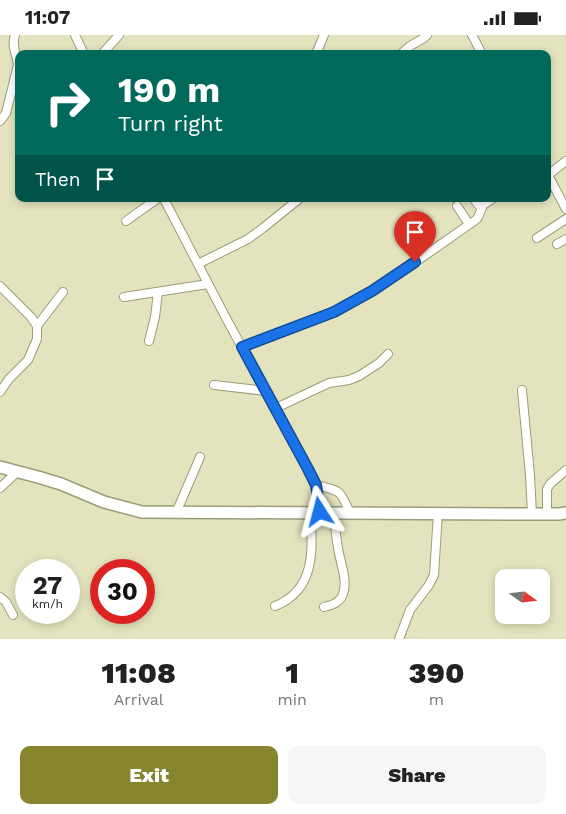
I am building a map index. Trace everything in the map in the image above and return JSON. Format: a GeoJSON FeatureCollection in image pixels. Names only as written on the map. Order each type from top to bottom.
{"type":"FeatureCollection","features":[{"type":"Feature","properties":{"kind":"street"},"geometry":{"type":"LineString","coordinates":[[15,35],[12,41],[15,51]]}},
{"type":"Feature","properties":{"kind":"street"},"geometry":{"type":"LineString","coordinates":[[75,35],[82,50]]}},
{"type":"Feature","properties":{"kind":"street"},"geometry":{"type":"LineString","coordinates":[[106,50],[119,35]]}},
{"type":"Feature","properties":{"kind":"street"},"geometry":{"type":"LineString","coordinates":[[318,50],[324,35]]}},
{"type":"Feature","properties":{"kind":"street"},"geometry":{"type":"LineString","coordinates":[[406,50],[427,35]]}},
{"type":"Feature","properties":{"kind":"street"},"geometry":{"type":"LineString","coordinates":[[472,35],[480,50]]}},
{"type":"Feature","properties":{"kind":"street"},"geometry":{"type":"LineString","coordinates":[[0,121],[6,113],[15,77]]}},
{"type":"Feature","properties":{"kind":"street"},"geometry":{"type":"LineString","coordinates":[[551,173],[566,161]]}},
{"type":"Feature","properties":{"kind":"street"},"geometry":{"type":"LineString","coordinates":[[551,181],[566,209]]}},
{"type":"Feature","properties":{"kind":"street"},"geometry":{"type":"LineString","coordinates":[[126,221],[153,202]]}},
{"type":"Feature","properties":{"kind":"street"},"geometry":{"type":"LineString","coordinates":[[166,202],[316,485],[310,565],[307,575],[296,593],[275,606]]}},
{"type":"Feature","properties":{"kind":"street"},"geometry":{"type":"LineString","coordinates":[[198,263],[248,239],[295,202]]}},
{"type":"Feature","properties":{"kind":"street"},"geometry":{"type":"LineString","coordinates":[[477,202],[482,208]]}},
{"type":"Feature","properties":{"kind":"street"},"geometry":{"type":"LineString","coordinates":[[242,347],[316,319],[350,304],[372,291],[469,224],[479,215],[484,204],[487,202]]}},
{"type":"Feature","properties":{"kind":"street"},"geometry":{"type":"LineString","coordinates":[[458,206],[469,224]]}},
{"type":"Feature","properties":{"kind":"street"},"geometry":{"type":"LineString","coordinates":[[537,238],[566,219]]}},
{"type":"Feature","properties":{"kind":"street"},"geometry":{"type":"LineString","coordinates":[[557,244],[566,239]]}},
{"type":"Feature","properties":{"kind":"street"},"geometry":{"type":"LineString","coordinates":[[124,297],[208,284]]}},
{"type":"Feature","properties":{"kind":"street"},"geometry":{"type":"LineString","coordinates":[[0,286],[32,317],[37,326],[37,339],[28,360],[9,379],[0,392]]}},
{"type":"Feature","properties":{"kind":"street"},"geometry":{"type":"LineString","coordinates":[[37,326],[63,292]]}},
{"type":"Feature","properties":{"kind":"street"},"geometry":{"type":"LineString","coordinates":[[149,341],[155,317],[158,292]]}},
{"type":"Feature","properties":{"kind":"street"},"geometry":{"type":"LineString","coordinates":[[276,408],[329,383],[349,380],[359,376],[374,367],[388,354]]}},
{"type":"Feature","properties":{"kind":"street"},"geometry":{"type":"LineString","coordinates":[[214,385],[266,391]]}},
{"type":"Feature","properties":{"kind":"street"},"geometry":{"type":"LineString","coordinates":[[522,390],[532,514]]}},
{"type":"Feature","properties":{"kind":"street"},"geometry":{"type":"LineString","coordinates":[[176,513],[200,457]]}},
{"type":"Feature","properties":{"kind":"street"},"geometry":{"type":"LineString","coordinates":[[0,467],[61,484],[104,502],[142,513],[566,513]]}},
{"type":"Feature","properties":{"kind":"street"},"geometry":{"type":"LineString","coordinates":[[547,514],[547,489],[566,470]]}},
{"type":"Feature","properties":{"kind":"street"},"geometry":{"type":"LineString","coordinates":[[0,488],[18,471]]}},
{"type":"Feature","properties":{"kind":"street"},"geometry":{"type":"LineString","coordinates":[[316,485],[340,493],[350,513]]}},
{"type":"Feature","properties":{"kind":"street"},"geometry":{"type":"LineString","coordinates":[[324,607],[339,601],[343,595],[344,587],[333,512]]}},
{"type":"Feature","properties":{"kind":"street"},"geometry":{"type":"LineString","coordinates":[[398,639],[410,610],[430,585],[434,575],[438,513]]}},
{"type":"Feature","properties":{"kind":"street"},"geometry":{"type":"LineString","coordinates":[[0,597],[6,602],[13,615]]}},
{"type":"Feature","properties":{"kind":"route"},"geometry":{"type":"LineString","coordinates":[[320,512],[316,485],[242,347],[334,312],[372,291],[415,262]]}}]}
